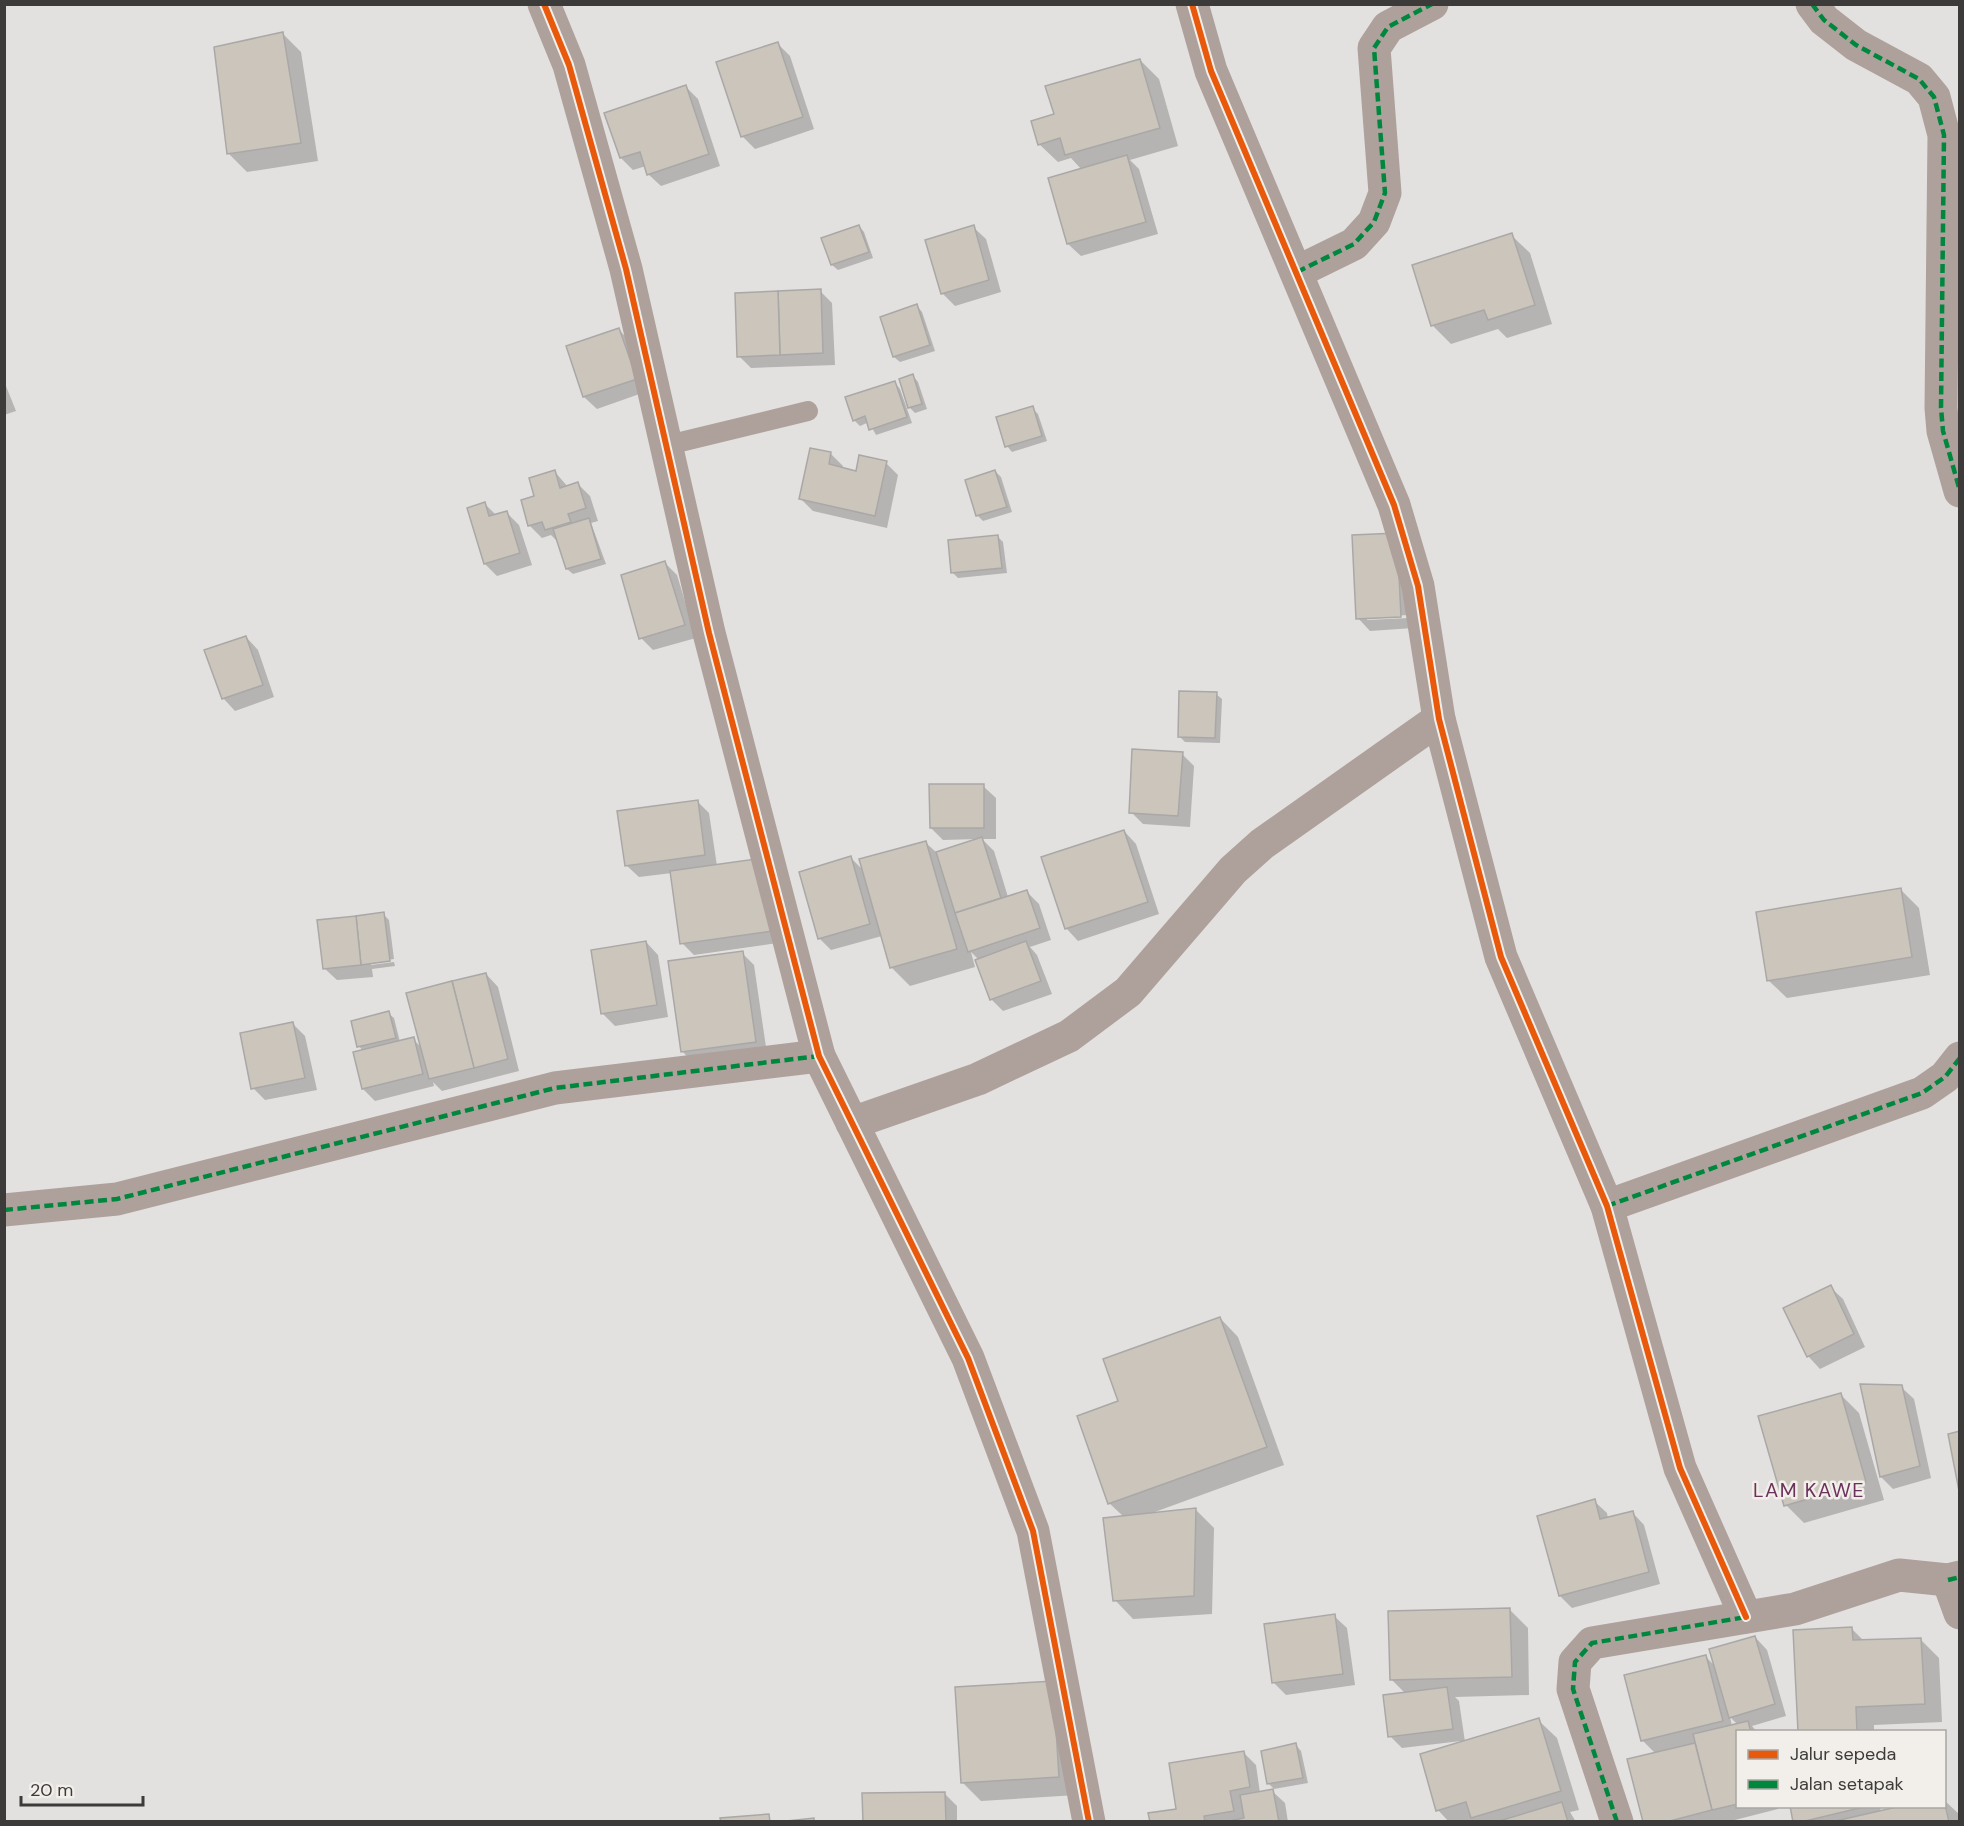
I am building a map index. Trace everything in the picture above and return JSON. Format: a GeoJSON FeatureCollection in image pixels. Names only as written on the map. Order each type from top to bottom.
{"type":"FeatureCollection","features":[{"type":"Feature","properties":{"kind":"street"},"geometry":{"type":"LineString","coordinates":[[544,4],[575,88],[626,269],[668,445],[709,633],[819,1056],[968,1358],[1033,1531],[1089,1821]]}},
{"type":"Feature","properties":{"kind":"street"},"geometry":{"type":"LineString","coordinates":[[1192,4],[1211,71],[1394,505],[1418,586],[1439,718],[1501,957],[1607,1206],[1680,1468],[1746,1617]]}},
{"type":"Feature","properties":{"kind":"street"},"geometry":{"type":"LineString","coordinates":[[1297,272],[1354,244],[1374,222],[1385,193],[1374,48],[1388,27],[1432,4]]}},
{"type":"Feature","properties":{"kind":"street"},"geometry":{"type":"LineString","coordinates":[[1812,4],[1824,20],[1856,45],[1919,79],[1934,97],[1944,135],[1941,408],[1943,431],[1959,491]]}},
{"type":"Feature","properties":{"kind":"street"},"geometry":{"type":"LineString","coordinates":[[852,1123],[978,1079],[1069,1036],[1128,992],[1233,870],[1262,844],[1439,718]]}},
{"type":"Feature","properties":{"kind":"street"},"geometry":{"type":"LineString","coordinates":[[4,1210],[117,1199],[555,1088],[819,1056]]}},
{"type":"Feature","properties":{"kind":"street"},"geometry":{"type":"LineString","coordinates":[[1607,1206],[1922,1093],[1945,1077],[1959,1058]]}},
{"type":"Feature","properties":{"kind":"street"},"geometry":{"type":"LineString","coordinates":[[1617,1821],[1573,1689],[1575,1662],[1592,1643],[1796,1609],[1899,1575],[1954,1579],[1959,1613]]}},
{"type":"Feature","properties":{"kind":"lane"},"geometry":{"type":"LineString","coordinates":[[668,445],[808,411]]}},
{"type":"Feature","properties":{"kind":"building"},"geometry":{"type":"Polygon","coordinates":[[[283,32],[301,143],[227,154],[214,47],[283,32]]]}},
{"type":"Feature","properties":{"kind":"building"},"geometry":{"type":"Polygon","coordinates":[[[778,42],[803,117],[741,137],[716,62],[778,42]]]}},
{"type":"Feature","properties":{"kind":"building"},"geometry":{"type":"Polygon","coordinates":[[[1140,59],[1160,128],[1065,155],[1060,138],[1038,145],[1031,121],[1054,114],[1045,86],[1140,59]]]}},
{"type":"Feature","properties":{"kind":"building"},"geometry":{"type":"Polygon","coordinates":[[[686,85],[709,154],[647,175],[640,152],[620,158],[604,113],[686,85]]]}},
{"type":"Feature","properties":{"kind":"building"},"geometry":{"type":"Polygon","coordinates":[[[1127,155],[1146,222],[1067,244],[1048,178],[1127,155]]]}},
{"type":"Feature","properties":{"kind":"building"},"geometry":{"type":"Polygon","coordinates":[[[859,225],[869,252],[831,265],[821,238],[859,225]]]}},
{"type":"Feature","properties":{"kind":"building"},"geometry":{"type":"Polygon","coordinates":[[[974,225],[989,280],[941,294],[925,240],[974,225]]]}},
{"type":"Feature","properties":{"kind":"building"},"geometry":{"type":"Polygon","coordinates":[[[1512,233],[1535,305],[1488,320],[1484,310],[1431,326],[1412,265],[1512,233]]]}},
{"type":"Feature","properties":{"kind":"building"},"geometry":{"type":"Polygon","coordinates":[[[821,289],[823,353],[780,355],[778,291],[821,289]]]}},
{"type":"Feature","properties":{"kind":"building"},"geometry":{"type":"Polygon","coordinates":[[[778,291],[780,355],[737,357],[735,293],[778,291]]]}},
{"type":"Feature","properties":{"kind":"building"},"geometry":{"type":"Polygon","coordinates":[[[917,304],[930,345],[893,357],[880,317],[917,304]]]}},
{"type":"Feature","properties":{"kind":"building"},"geometry":{"type":"Polygon","coordinates":[[[619,328],[637,379],[583,397],[566,346],[619,328]]]}},
{"type":"Feature","properties":{"kind":"building"},"geometry":{"type":"Polygon","coordinates":[[[913,374],[922,404],[908,408],[899,379],[913,374]]]}},
{"type":"Feature","properties":{"kind":"building"},"geometry":{"type":"Polygon","coordinates":[[[895,381],[907,417],[869,430],[865,416],[853,421],[845,397],[895,381]]]}},
{"type":"Feature","properties":{"kind":"building"},"geometry":{"type":"Polygon","coordinates":[[[1033,406],[1042,436],[1005,447],[996,417],[1033,406]]]}},
{"type":"Feature","properties":{"kind":"building"},"geometry":{"type":"Polygon","coordinates":[[[810,448],[831,452],[829,464],[856,471],[859,455],[887,461],[875,516],[799,499],[810,448]]]}},
{"type":"Feature","properties":{"kind":"building"},"geometry":{"type":"Polygon","coordinates":[[[555,470],[560,488],[578,482],[586,508],[568,514],[571,522],[545,530],[542,522],[528,526],[521,500],[534,496],[529,478],[555,470]]]}},
{"type":"Feature","properties":{"kind":"building"},"geometry":{"type":"Polygon","coordinates":[[[995,470],[1007,507],[976,516],[965,480],[995,470]]]}},
{"type":"Feature","properties":{"kind":"building"},"geometry":{"type":"Polygon","coordinates":[[[485,502],[489,516],[507,511],[520,553],[484,564],[467,508],[485,502]]]}},
{"type":"Feature","properties":{"kind":"building"},"geometry":{"type":"Polygon","coordinates":[[[589,518],[601,559],[566,569],[553,529],[589,518]]]}},
{"type":"Feature","properties":{"kind":"building"},"geometry":{"type":"Polygon","coordinates":[[[1397,533],[1401,617],[1356,619],[1352,535],[1397,533]]]}},
{"type":"Feature","properties":{"kind":"building"},"geometry":{"type":"Polygon","coordinates":[[[998,535],[1002,568],[951,573],[948,540],[998,535]]]}},
{"type":"Feature","properties":{"kind":"building"},"geometry":{"type":"Polygon","coordinates":[[[665,561],[685,625],[639,639],[621,575],[665,561]]]}},
{"type":"Feature","properties":{"kind":"building"},"geometry":{"type":"Polygon","coordinates":[[[246,636],[263,685],[222,699],[204,650],[246,636]]]}},
{"type":"Feature","properties":{"kind":"building"},"geometry":{"type":"Polygon","coordinates":[[[1179,691],[1217,692],[1215,738],[1178,737],[1179,691]]]}},
{"type":"Feature","properties":{"kind":"building"},"geometry":{"type":"Polygon","coordinates":[[[1132,749],[1183,752],[1178,816],[1129,813],[1132,749]]]}},
{"type":"Feature","properties":{"kind":"building"},"geometry":{"type":"Polygon","coordinates":[[[929,784],[984,784],[984,828],[930,828],[929,784]]]}},
{"type":"Feature","properties":{"kind":"building"},"geometry":{"type":"Polygon","coordinates":[[[698,800],[705,855],[625,866],[617,811],[698,800]]]}},
{"type":"Feature","properties":{"kind":"building"},"geometry":{"type":"Polygon","coordinates":[[[1124,830],[1148,902],[1065,929],[1041,857],[1124,830]]]}},
{"type":"Feature","properties":{"kind":"building"},"geometry":{"type":"Polygon","coordinates":[[[982,837],[1001,898],[955,913],[936,852],[982,837]]]}},
{"type":"Feature","properties":{"kind":"building"},"geometry":{"type":"Polygon","coordinates":[[[926,841],[957,949],[890,968],[859,859],[926,841]]]}},
{"type":"Feature","properties":{"kind":"building"},"geometry":{"type":"Polygon","coordinates":[[[851,856],[870,924],[818,939],[799,872],[851,856]]]}},
{"type":"Feature","properties":{"kind":"building"},"geometry":{"type":"Polygon","coordinates":[[[763,858],[773,931],[680,944],[670,871],[763,858]]]}},
{"type":"Feature","properties":{"kind":"building"},"geometry":{"type":"Polygon","coordinates":[[[1901,888],[1912,957],[1767,981],[1756,912],[1901,888]]]}},
{"type":"Feature","properties":{"kind":"building"},"geometry":{"type":"Polygon","coordinates":[[[1027,890],[1040,928],[968,952],[955,913],[1027,890]]]}},
{"type":"Feature","properties":{"kind":"building"},"geometry":{"type":"Polygon","coordinates":[[[384,912],[390,961],[361,965],[356,916],[384,912]]]}},
{"type":"Feature","properties":{"kind":"building"},"geometry":{"type":"Polygon","coordinates":[[[356,916],[361,965],[323,969],[317,920],[356,916]]]}},
{"type":"Feature","properties":{"kind":"building"},"geometry":{"type":"Polygon","coordinates":[[[646,941],[657,1005],[601,1014],[591,950],[646,941]]]}},
{"type":"Feature","properties":{"kind":"building"},"geometry":{"type":"Polygon","coordinates":[[[1026,941],[1041,981],[990,1000],[975,960],[1026,941]]]}},
{"type":"Feature","properties":{"kind":"building"},"geometry":{"type":"Polygon","coordinates":[[[743,951],[756,1042],[681,1052],[668,961],[743,951]]]}},
{"type":"Feature","properties":{"kind":"building"},"geometry":{"type":"Polygon","coordinates":[[[486,973],[508,1059],[474,1068],[452,981],[486,973]]]}},
{"type":"Feature","properties":{"kind":"building"},"geometry":{"type":"Polygon","coordinates":[[[452,981],[474,1068],[429,1079],[406,993],[452,981]]]}},
{"type":"Feature","properties":{"kind":"building"},"geometry":{"type":"Polygon","coordinates":[[[389,1011],[396,1038],[357,1047],[351,1021],[389,1011]]]}},
{"type":"Feature","properties":{"kind":"building"},"geometry":{"type":"Polygon","coordinates":[[[293,1022],[305,1078],[251,1089],[240,1033],[293,1022]]]}},
{"type":"Feature","properties":{"kind":"building"},"geometry":{"type":"Polygon","coordinates":[[[414,1037],[423,1074],[362,1089],[353,1052],[414,1037]]]}},
{"type":"Feature","properties":{"kind":"building"},"geometry":{"type":"Polygon","coordinates":[[[1831,1285],[1854,1334],[1807,1357],[1783,1308],[1831,1285]]]}},
{"type":"Feature","properties":{"kind":"building"},"geometry":{"type":"Polygon","coordinates":[[[1220,1317],[1267,1447],[1108,1504],[1077,1416],[1118,1401],[1103,1359],[1220,1317]]]}},
{"type":"Feature","properties":{"kind":"building"},"geometry":{"type":"Polygon","coordinates":[[[1860,1384],[1902,1385],[1920,1466],[1880,1477],[1860,1384]]]}},
{"type":"Feature","properties":{"kind":"building"},"geometry":{"type":"Polygon","coordinates":[[[1841,1393],[1866,1482],[1784,1506],[1758,1416],[1841,1393]]]}},
{"type":"Feature","properties":{"kind":"building"},"geometry":{"type":"Polygon","coordinates":[[[1960,1431],[1960,1496],[1948,1434],[1960,1431]]]}},
{"type":"Feature","properties":{"kind":"building"},"geometry":{"type":"Polygon","coordinates":[[[1595,1499],[1600,1519],[1633,1511],[1649,1572],[1559,1596],[1537,1516],[1595,1499]]]}},
{"type":"Feature","properties":{"kind":"building"},"geometry":{"type":"Polygon","coordinates":[[[1196,1508],[1194,1596],[1113,1601],[1103,1518],[1196,1508]]]}},
{"type":"Feature","properties":{"kind":"building"},"geometry":{"type":"Polygon","coordinates":[[[1510,1608],[1512,1677],[1390,1680],[1388,1611],[1510,1608]]]}},
{"type":"Feature","properties":{"kind":"building"},"geometry":{"type":"Polygon","coordinates":[[[1335,1614],[1343,1674],[1272,1683],[1264,1624],[1335,1614]]]}},
{"type":"Feature","properties":{"kind":"building"},"geometry":{"type":"Polygon","coordinates":[[[1852,1627],[1853,1640],[1921,1638],[1925,1704],[1856,1707],[1857,1730],[1798,1730],[1793,1630],[1852,1627]]]}},
{"type":"Feature","properties":{"kind":"building"},"geometry":{"type":"Polygon","coordinates":[[[1755,1636],[1775,1704],[1729,1718],[1709,1649],[1755,1636]]]}},
{"type":"Feature","properties":{"kind":"building"},"geometry":{"type":"Polygon","coordinates":[[[1706,1655],[1723,1721],[1641,1741],[1624,1675],[1706,1655]]]}},
{"type":"Feature","properties":{"kind":"building"},"geometry":{"type":"Polygon","coordinates":[[[1053,1681],[1059,1777],[961,1783],[955,1687],[1053,1681]]]}},
{"type":"Feature","properties":{"kind":"building"},"geometry":{"type":"Polygon","coordinates":[[[1447,1687],[1453,1729],[1388,1737],[1383,1695],[1447,1687]]]}},
{"type":"Feature","properties":{"kind":"building"},"geometry":{"type":"Polygon","coordinates":[[[1539,1718],[1561,1791],[1471,1818],[1466,1802],[1436,1811],[1420,1754],[1539,1718]]]}},
{"type":"Feature","properties":{"kind":"building"},"geometry":{"type":"Polygon","coordinates":[[[1748,1721],[1750,1730],[1736,1730],[1736,1804],[1712,1810],[1693,1734],[1748,1721]]]}},
{"type":"Feature","properties":{"kind":"building"},"geometry":{"type":"Polygon","coordinates":[[[1296,1743],[1303,1778],[1267,1784],[1261,1751],[1296,1743]]]}},
{"type":"Feature","properties":{"kind":"building"},"geometry":{"type":"Polygon","coordinates":[[[1695,1743],[1712,1810],[1666,1822],[1643,1822],[1627,1759],[1695,1743]]]}},
{"type":"Feature","properties":{"kind":"building"},"geometry":{"type":"Polygon","coordinates":[[[1244,1751],[1250,1787],[1230,1791],[1234,1811],[1204,1816],[1205,1822],[1150,1822],[1148,1813],[1176,1809],[1169,1763],[1244,1751]]]}},
{"type":"Feature","properties":{"kind":"building"},"geometry":{"type":"Polygon","coordinates":[[[1273,1789],[1279,1822],[1224,1822],[1244,1818],[1240,1795],[1273,1789]]]}},
{"type":"Feature","properties":{"kind":"building"},"geometry":{"type":"Polygon","coordinates":[[[945,1792],[946,1822],[863,1822],[862,1793],[945,1792]]]}},
{"type":"Feature","properties":{"kind":"building"},"geometry":{"type":"Polygon","coordinates":[[[1562,1802],[1568,1822],[1496,1822],[1562,1802]]]}},
{"type":"Feature","properties":{"kind":"building"},"geometry":{"type":"Polygon","coordinates":[[[1790,1808],[1860,1808],[1801,1822],[1793,1822],[1790,1808]]]}},
{"type":"Feature","properties":{"kind":"building"},"geometry":{"type":"Polygon","coordinates":[[[1892,1808],[1946,1808],[1949,1822],[1831,1822],[1892,1808]]]}},
{"type":"Feature","properties":{"kind":"building"},"geometry":{"type":"Polygon","coordinates":[[[769,1814],[770,1822],[721,1822],[720,1818],[769,1814]]]}},
{"type":"Feature","properties":{"kind":"building"},"geometry":{"type":"Polygon","coordinates":[[[814,1818],[814,1822],[777,1822],[814,1818]]]}},
{"type":"Feature","properties":{"kind":"marked path"},"geometry":{"type":"LineString","coordinates":[[1297,272],[1354,244],[1374,222],[1385,193],[1374,48],[1388,27],[1432,4]]}},
{"type":"Feature","properties":{"kind":"marked path"},"geometry":{"type":"LineString","coordinates":[[1812,4],[1824,20],[1856,45],[1919,79],[1934,97],[1944,135],[1941,408],[1943,431],[1960,491]]}},
{"type":"Feature","properties":{"kind":"marked path"},"geometry":{"type":"LineString","coordinates":[[4,1210],[117,1199],[555,1088],[819,1056]]}},
{"type":"Feature","properties":{"kind":"marked path"},"geometry":{"type":"LineString","coordinates":[[1607,1206],[1922,1093],[1945,1077],[1960,1058]]}},
{"type":"Feature","properties":{"kind":"marked path"},"geometry":{"type":"LineString","coordinates":[[1948,1580],[1960,1577]]}},
{"type":"Feature","properties":{"kind":"marked path"},"geometry":{"type":"LineString","coordinates":[[1617,1822],[1573,1689],[1575,1662],[1592,1643],[1746,1617]]}},
{"type":"Feature","properties":{"kind":"cycle path"},"geometry":{"type":"LineString","coordinates":[[544,4],[569,65],[626,269],[709,633],[819,1056],[968,1358],[1033,1531],[1089,1822]]}},
{"type":"Feature","properties":{"kind":"cycle path"},"geometry":{"type":"LineString","coordinates":[[1192,4],[1211,71],[1394,505],[1418,586],[1439,719],[1501,957],[1607,1206],[1680,1468],[1746,1617]]}},
{"type":"Feature","properties":{"kind":"district","name":"LAM KAWE"},"geometry":{"type":"Point","coordinates":[1809,1490]}}]}
